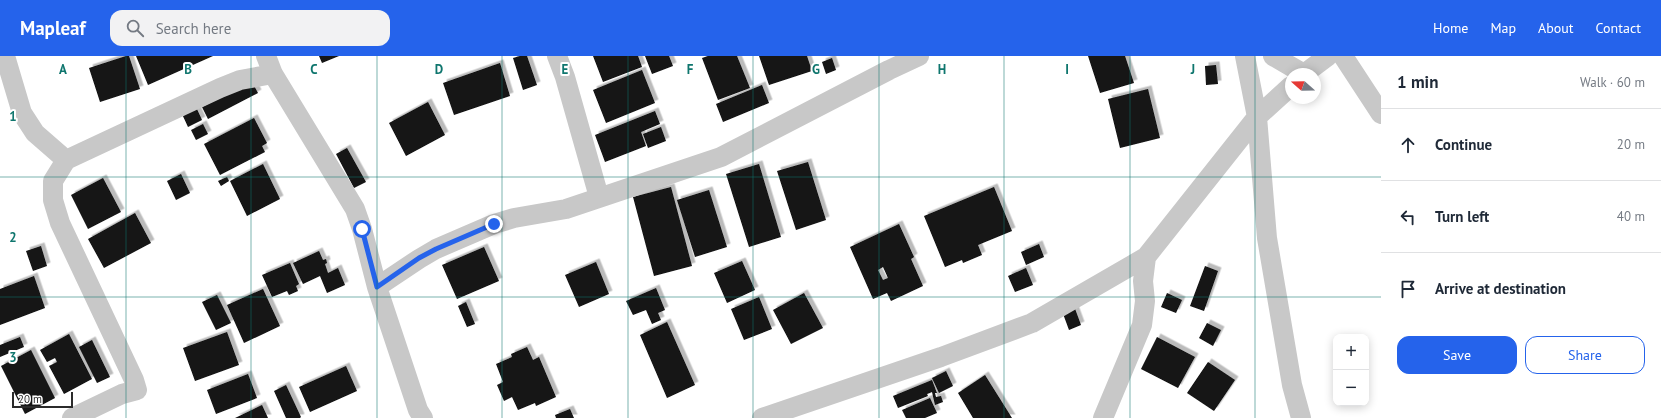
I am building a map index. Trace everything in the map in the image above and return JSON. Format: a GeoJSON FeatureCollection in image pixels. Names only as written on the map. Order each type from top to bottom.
{"type":"FeatureCollection","features":[{"type":"Feature","properties":{"kind":"street"},"geometry":{"type":"LineString","coordinates":[[5,56],[22,113],[35,133],[66,160]]}},
{"type":"Feature","properties":{"kind":"street"},"geometry":{"type":"LineString","coordinates":[[557,56],[565,77],[599,197]]}},
{"type":"Feature","properties":{"kind":"street"},"geometry":{"type":"LineString","coordinates":[[377,287],[419,258],[494,224],[514,218],[566,209],[721,158],[889,70],[919,56]]}},
{"type":"Feature","properties":{"kind":"street"},"geometry":{"type":"LineString","coordinates":[[1245,56],[1257,117],[1267,238],[1292,385],[1301,418]]}},
{"type":"Feature","properties":{"kind":"street"},"geometry":{"type":"LineString","coordinates":[[1273,56],[1294,68]]}},
{"type":"Feature","properties":{"kind":"street"},"geometry":{"type":"LineString","coordinates":[[1312,68],[1328,56]]}},
{"type":"Feature","properties":{"kind":"street"},"geometry":{"type":"LineString","coordinates":[[1343,56],[1381,114]]}},
{"type":"Feature","properties":{"kind":"street"},"geometry":{"type":"LineString","coordinates":[[72,418],[122,394],[136,390],[134,380],[60,223],[53,200],[53,181],[66,160],[270,65],[355,209],[362,229],[377,287],[418,410],[423,418]]}},
{"type":"Feature","properties":{"kind":"street"},"geometry":{"type":"LineString","coordinates":[[762,418],[941,358],[1032,323],[1146,257],[1257,117],[1285,91]]}},
{"type":"Feature","properties":{"kind":"street"},"geometry":{"type":"LineString","coordinates":[[1103,418],[1142,325],[1146,300],[1144,280],[1146,257]]}},
{"type":"Feature","properties":{"kind":"building"},"geometry":{"type":"Polygon","coordinates":[[[129,56],[140,89],[100,102],[89,68],[129,56]]]}},
{"type":"Feature","properties":{"kind":"building"},"geometry":{"type":"Polygon","coordinates":[[[136,56],[213,56],[148,85],[136,56]]]}},
{"type":"Feature","properties":{"kind":"building"},"geometry":{"type":"Polygon","coordinates":[[[319,56],[339,56],[322,63],[319,56]]]}},
{"type":"Feature","properties":{"kind":"building"},"geometry":{"type":"Polygon","coordinates":[[[527,56],[537,85],[523,90],[513,58],[527,56]]]}},
{"type":"Feature","properties":{"kind":"building"},"geometry":{"type":"Polygon","coordinates":[[[593,56],[638,56],[642,67],[603,82],[593,56]]]}},
{"type":"Feature","properties":{"kind":"building"},"geometry":{"type":"Polygon","coordinates":[[[645,56],[669,56],[673,66],[652,74],[645,56]]]}},
{"type":"Feature","properties":{"kind":"building"},"geometry":{"type":"Polygon","coordinates":[[[708,56],[737,56],[750,88],[718,100],[702,58],[708,56]]]}},
{"type":"Feature","properties":{"kind":"building"},"geometry":{"type":"Polygon","coordinates":[[[759,56],[807,56],[812,71],[769,85],[759,56]]]}},
{"type":"Feature","properties":{"kind":"building"},"geometry":{"type":"Polygon","coordinates":[[[1088,56],[1125,56],[1134,83],[1100,93],[1088,56]]]}},
{"type":"Feature","properties":{"kind":"building"},"geometry":{"type":"Polygon","coordinates":[[[832,58],[836,70],[826,74],[822,62],[832,58]]]}},
{"type":"Feature","properties":{"kind":"building"},"geometry":{"type":"Polygon","coordinates":[[[500,63],[510,96],[454,115],[443,83],[500,63]]]}},
{"type":"Feature","properties":{"kind":"building"},"geometry":{"type":"Polygon","coordinates":[[[1216,65],[1218,84],[1206,85],[1205,66],[1216,65]]]}},
{"type":"Feature","properties":{"kind":"building"},"geometry":{"type":"Polygon","coordinates":[[[642,70],[655,103],[606,123],[593,90],[642,70]]]}},
{"type":"Feature","properties":{"kind":"building"},"geometry":{"type":"Polygon","coordinates":[[[252,82],[258,93],[208,119],[202,107],[252,82]]]}},
{"type":"Feature","properties":{"kind":"building"},"geometry":{"type":"Polygon","coordinates":[[[762,85],[769,103],[723,122],[716,104],[762,85]]]}},
{"type":"Feature","properties":{"kind":"building"},"geometry":{"type":"Polygon","coordinates":[[[1148,89],[1160,138],[1120,148],[1108,99],[1148,89]]]}},
{"type":"Feature","properties":{"kind":"building"},"geometry":{"type":"Polygon","coordinates":[[[428,102],[445,135],[406,156],[389,123],[428,102]]]}},
{"type":"Feature","properties":{"kind":"building"},"geometry":{"type":"Polygon","coordinates":[[[196,107],[202,120],[188,127],[182,114],[196,107]]]}},
{"type":"Feature","properties":{"kind":"building"},"geometry":{"type":"Polygon","coordinates":[[[655,111],[660,124],[641,132],[646,146],[605,162],[595,135],[655,111]]]}},
{"type":"Feature","properties":{"kind":"building"},"geometry":{"type":"Polygon","coordinates":[[[254,118],[267,143],[262,146],[265,152],[220,175],[204,144],[254,118]]]}},
{"type":"Feature","properties":{"kind":"building"},"geometry":{"type":"Polygon","coordinates":[[[203,124],[208,134],[196,140],[191,130],[203,124]]]}},
{"type":"Feature","properties":{"kind":"building"},"geometry":{"type":"Polygon","coordinates":[[[661,127],[666,141],[648,148],[643,134],[661,127]]]}},
{"type":"Feature","properties":{"kind":"building"},"geometry":{"type":"Polygon","coordinates":[[[347,148],[366,182],[354,188],[336,154],[347,148]]]}},
{"type":"Feature","properties":{"kind":"building"},"geometry":{"type":"Polygon","coordinates":[[[808,162],[826,220],[796,230],[777,171],[808,162]]]}},
{"type":"Feature","properties":{"kind":"building"},"geometry":{"type":"Polygon","coordinates":[[[263,164],[280,199],[247,216],[230,181],[263,164]]]}},
{"type":"Feature","properties":{"kind":"building"},"geometry":{"type":"Polygon","coordinates":[[[759,164],[781,237],[749,247],[726,174],[759,164]]]}},
{"type":"Feature","properties":{"kind":"building"},"geometry":{"type":"Polygon","coordinates":[[[181,174],[190,193],[176,200],[167,181],[181,174]]]}},
{"type":"Feature","properties":{"kind":"building"},"geometry":{"type":"Polygon","coordinates":[[[227,177],[229,181],[221,186],[218,181],[227,177]]]}},
{"type":"Feature","properties":{"kind":"building"},"geometry":{"type":"Polygon","coordinates":[[[103,178],[121,212],[88,229],[71,195],[103,178]]]}},
{"type":"Feature","properties":{"kind":"building"},"geometry":{"type":"Polygon","coordinates":[[[671,187],[692,266],[654,276],[633,197],[671,187]]]}},
{"type":"Feature","properties":{"kind":"building"},"geometry":{"type":"Polygon","coordinates":[[[994,187],[1012,231],[978,245],[982,255],[963,263],[962,260],[945,267],[924,216],[994,187]]]}},
{"type":"Feature","properties":{"kind":"building"},"geometry":{"type":"Polygon","coordinates":[[[709,190],[727,247],[695,257],[677,200],[709,190]]]}},
{"type":"Feature","properties":{"kind":"building"},"geometry":{"type":"Polygon","coordinates":[[[135,213],[151,243],[104,268],[88,239],[135,213]]]}},
{"type":"Feature","properties":{"kind":"building"},"geometry":{"type":"Polygon","coordinates":[[[899,224],[914,257],[911,259],[923,286],[891,301],[887,293],[873,299],[850,247],[899,224]],[[883,267],[878,270],[883,280],[888,278],[883,267]]]}},
{"type":"Feature","properties":{"kind":"building"},"geometry":{"type":"Polygon","coordinates":[[[1039,244],[1044,257],[1026,265],[1021,252],[1039,244]]]}},
{"type":"Feature","properties":{"kind":"building"},"geometry":{"type":"Polygon","coordinates":[[[41,246],[47,266],[33,271],[26,251],[41,246]]]}},
{"type":"Feature","properties":{"kind":"building"},"geometry":{"type":"Polygon","coordinates":[[[484,247],[499,281],[457,299],[442,265],[484,247]]]}},
{"type":"Feature","properties":{"kind":"building"},"geometry":{"type":"Polygon","coordinates":[[[319,251],[323,260],[326,259],[327,263],[325,264],[328,273],[338,268],[345,285],[327,293],[320,276],[303,284],[293,263],[319,251]]]}},
{"type":"Feature","properties":{"kind":"building"},"geometry":{"type":"Polygon","coordinates":[[[742,261],[755,290],[727,303],[714,273],[742,261]]]}},
{"type":"Feature","properties":{"kind":"building"},"geometry":{"type":"Polygon","coordinates":[[[596,262],[609,294],[579,307],[565,275],[596,262]]]}},
{"type":"Feature","properties":{"kind":"building"},"geometry":{"type":"Polygon","coordinates":[[[290,263],[299,284],[296,286],[298,291],[289,295],[287,291],[272,297],[262,275],[290,263]]]}},
{"type":"Feature","properties":{"kind":"building"},"geometry":{"type":"Polygon","coordinates":[[[1205,266],[1218,271],[1204,311],[1190,306],[1205,266]]]}},
{"type":"Feature","properties":{"kind":"building"},"geometry":{"type":"Polygon","coordinates":[[[1026,268],[1033,285],[1015,292],[1008,276],[1026,268]]]}},
{"type":"Feature","properties":{"kind":"building"},"geometry":{"type":"Polygon","coordinates":[[[34,276],[45,308],[0,325],[0,289],[34,276]]]}},
{"type":"Feature","properties":{"kind":"building"},"geometry":{"type":"Polygon","coordinates":[[[656,288],[665,310],[658,313],[661,320],[652,324],[646,310],[633,315],[626,301],[656,288]]]}},
{"type":"Feature","properties":{"kind":"building"},"geometry":{"type":"Polygon","coordinates":[[[263,289],[280,326],[244,343],[227,305],[263,289]]]}},
{"type":"Feature","properties":{"kind":"building"},"geometry":{"type":"Polygon","coordinates":[[[804,293],[823,328],[791,344],[773,310],[804,293]]]}},
{"type":"Feature","properties":{"kind":"building"},"geometry":{"type":"Polygon","coordinates":[[[1167,293],[1182,300],[1176,313],[1161,307],[1167,293]]]}},
{"type":"Feature","properties":{"kind":"building"},"geometry":{"type":"Polygon","coordinates":[[[217,295],[231,323],[216,330],[202,302],[217,295]]]}},
{"type":"Feature","properties":{"kind":"building"},"geometry":{"type":"Polygon","coordinates":[[[759,297],[772,329],[744,340],[731,309],[759,297]]]}},
{"type":"Feature","properties":{"kind":"building"},"geometry":{"type":"Polygon","coordinates":[[[466,302],[475,324],[467,327],[458,306],[466,302]]]}},
{"type":"Feature","properties":{"kind":"building"},"geometry":{"type":"Polygon","coordinates":[[[1074,306],[1081,325],[1069,330],[1062,311],[1074,306]]]}},
{"type":"Feature","properties":{"kind":"building"},"geometry":{"type":"Polygon","coordinates":[[[667,322],[695,385],[667,398],[640,335],[667,322]]]}},
{"type":"Feature","properties":{"kind":"building"},"geometry":{"type":"Polygon","coordinates":[[[1207,323],[1221,330],[1213,346],[1199,338],[1207,323]]]}},
{"type":"Feature","properties":{"kind":"building"},"geometry":{"type":"Polygon","coordinates":[[[227,332],[239,365],[195,381],[183,348],[227,332]]]}},
{"type":"Feature","properties":{"kind":"building"},"geometry":{"type":"Polygon","coordinates":[[[69,334],[92,379],[64,394],[49,366],[57,362],[55,358],[47,362],[40,350],[69,334]]]}},
{"type":"Feature","properties":{"kind":"building"},"geometry":{"type":"Polygon","coordinates":[[[20,337],[24,347],[0,357],[0,345],[20,337]]]}},
{"type":"Feature","properties":{"kind":"building"},"geometry":{"type":"Polygon","coordinates":[[[1157,337],[1195,357],[1178,388],[1141,369],[1157,337]]]}},
{"type":"Feature","properties":{"kind":"building"},"geometry":{"type":"Polygon","coordinates":[[[92,340],[110,377],[97,383],[79,347],[92,340]]]}},
{"type":"Feature","properties":{"kind":"building"},"geometry":{"type":"Polygon","coordinates":[[[527,347],[533,360],[539,357],[556,397],[536,406],[535,403],[518,410],[512,397],[504,401],[497,385],[503,382],[496,364],[512,357],[511,354],[527,347]]]}},
{"type":"Feature","properties":{"kind":"building"},"geometry":{"type":"Polygon","coordinates":[[[31,350],[55,398],[25,414],[1,366],[31,350]]]}},
{"type":"Feature","properties":{"kind":"building"},"geometry":{"type":"Polygon","coordinates":[[[1208,362],[1235,380],[1214,411],[1187,393],[1208,362]]]}},
{"type":"Feature","properties":{"kind":"building"},"geometry":{"type":"Polygon","coordinates":[[[346,366],[357,391],[310,412],[299,387],[346,366]]]}},
{"type":"Feature","properties":{"kind":"building"},"geometry":{"type":"Polygon","coordinates":[[[946,371],[953,386],[939,393],[932,378],[946,371]]]}},
{"type":"Feature","properties":{"kind":"building"},"geometry":{"type":"Polygon","coordinates":[[[248,374],[257,398],[216,414],[207,390],[248,374]]]}},
{"type":"Feature","properties":{"kind":"building"},"geometry":{"type":"Polygon","coordinates":[[[985,375],[1012,418],[973,418],[958,393],[985,375]]]}},
{"type":"Feature","properties":{"kind":"building"},"geometry":{"type":"Polygon","coordinates":[[[932,380],[937,393],[935,393],[936,397],[941,396],[943,402],[935,405],[932,392],[927,394],[928,396],[898,408],[893,396],[932,380]]]}},
{"type":"Feature","properties":{"kind":"building"},"geometry":{"type":"Polygon","coordinates":[[[286,385],[301,417],[300,418],[286,418],[274,391],[286,385]]]}},
{"type":"Feature","properties":{"kind":"building"},"geometry":{"type":"Polygon","coordinates":[[[930,398],[937,413],[925,418],[906,418],[902,410],[930,398]]]}},
{"type":"Feature","properties":{"kind":"building"},"geometry":{"type":"Polygon","coordinates":[[[262,405],[268,418],[235,418],[262,405]]]}},
{"type":"Feature","properties":{"kind":"building"},"geometry":{"type":"Polygon","coordinates":[[[570,409],[574,418],[556,418],[555,415],[570,409]]]}},
{"type":"Feature","properties":{"kind":"route"},"geometry":{"type":"LineString","coordinates":[[362,229],[377,287],[419,258],[494,224]]}}]}
